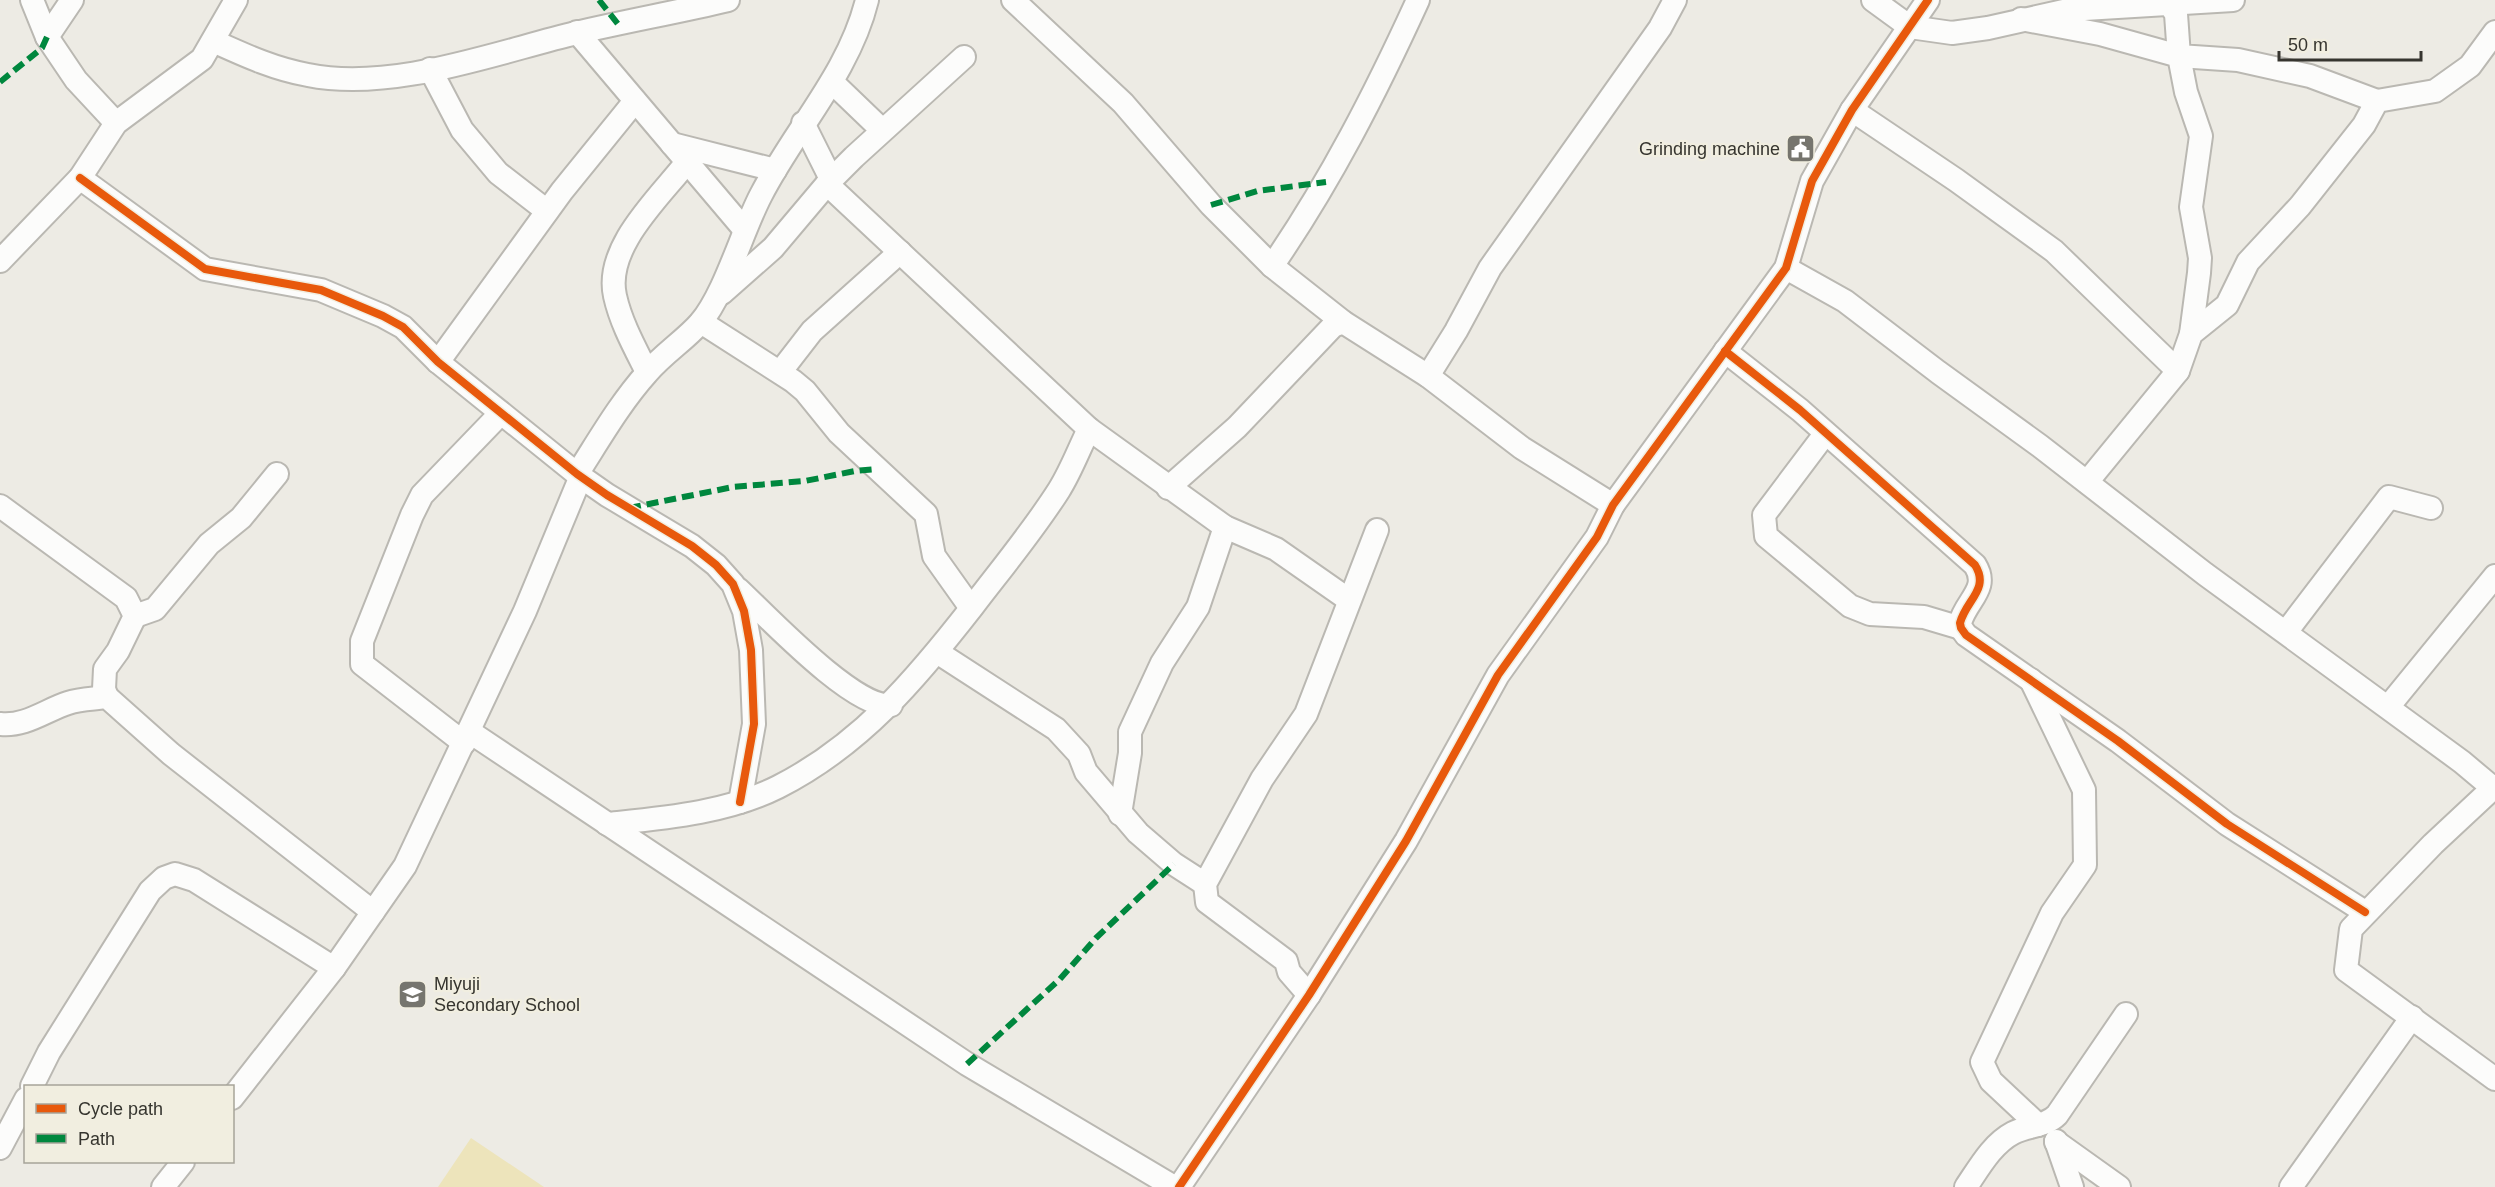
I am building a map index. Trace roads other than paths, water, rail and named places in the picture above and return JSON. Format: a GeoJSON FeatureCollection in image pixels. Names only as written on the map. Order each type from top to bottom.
{"type":"FeatureCollection","features":[{"type":"Feature","properties":{"kind":"street"},"geometry":{"type":"LineString","coordinates":[[32,0],[47,37],[76,80],[116,123]]}},
{"type":"Feature","properties":{"kind":"street"},"geometry":{"type":"LineString","coordinates":[[47,37],[72,0]]}},
{"type":"Feature","properties":{"kind":"street"},"geometry":{"type":"LineString","coordinates":[[2,254],[80,178],[116,123],[202,59],[236,0]]}},
{"type":"Feature","properties":{"kind":"street"},"geometry":{"type":"LineString","coordinates":[[234,1095],[334,968],[405,866],[525,611],[579,475],[620,407],[647,372],[701,322],[716,298],[744,229],[775,170],[803,123],[832,82],[859,30],[867,0]]}},
{"type":"Feature","properties":{"kind":"street"},"geometry":{"type":"LineString","coordinates":[[1013,0],[1123,103],[1211,205],[1272,266],[1343,322],[1428,376],[1522,448],[1612,505]]}},
{"type":"Feature","properties":{"kind":"street"},"geometry":{"type":"LineString","coordinates":[[1272,266],[1310,211],[1326,182],[1392,57],[1418,0]]}},
{"type":"Feature","properties":{"kind":"street"},"geometry":{"type":"LineString","coordinates":[[1428,376],[1456,331],[1490,268],[1660,28],[1676,0]]}},
{"type":"Feature","properties":{"kind":"street"},"geometry":{"type":"LineString","coordinates":[[1873,0],[1910,27],[1952,33],[1988,28],[2068,10],[2233,0]]}},
{"type":"Feature","properties":{"kind":"street"},"geometry":{"type":"LineString","coordinates":[[1179,1187],[1309,995],[1406,840],[1498,675],[1598,537],[1612,505],[1786,268],[1812,181],[1852,110],[1928,0]]}},
{"type":"Feature","properties":{"kind":"street"},"geometry":{"type":"LineString","coordinates":[[213,41],[267,65],[309,76],[360,79],[407,75],[578,32],[713,2]]}},
{"type":"Feature","properties":{"kind":"street"},"geometry":{"type":"LineString","coordinates":[[2087,482],[2178,371],[2191,334],[2200,258],[2192,207],[2200,136],[2179,56],[2176,14],[2168,3]]}},
{"type":"Feature","properties":{"kind":"street"},"geometry":{"type":"LineString","coordinates":[[2021,19],[2100,34],[2179,56],[2238,60],[2329,82],[2377,100],[2435,91],[2470,66],[2495,32]]}},
{"type":"Feature","properties":{"kind":"street"},"geometry":{"type":"LineString","coordinates":[[578,32],[744,229]]}},
{"type":"Feature","properties":{"kind":"street"},"geometry":{"type":"LineString","coordinates":[[716,298],[773,248],[829,182],[882,130],[964,57]]}},
{"type":"Feature","properties":{"kind":"street"},"geometry":{"type":"LineString","coordinates":[[430,69],[462,130],[498,173],[547,211]]}},
{"type":"Feature","properties":{"kind":"street"},"geometry":{"type":"LineString","coordinates":[[832,82],[882,130]]}},
{"type":"Feature","properties":{"kind":"street"},"geometry":{"type":"LineString","coordinates":[[2191,334],[2228,305],[2248,262],[2300,206],[2364,125],[2377,100]]}},
{"type":"Feature","properties":{"kind":"street"},"geometry":{"type":"LineString","coordinates":[[438,362],[547,211],[635,102]]}},
{"type":"Feature","properties":{"kind":"street"},"geometry":{"type":"LineString","coordinates":[[1852,110],[1956,180],[2054,251],[2178,371]]}},
{"type":"Feature","properties":{"kind":"street"},"geometry":{"type":"LineString","coordinates":[[803,123],[829,182],[900,252],[1089,429],[1225,527],[1276,549],[1349,600]]}},
{"type":"Feature","properties":{"kind":"street"},"geometry":{"type":"LineString","coordinates":[[672,144],[775,170]]}},
{"type":"Feature","properties":{"kind":"street"},"geometry":{"type":"LineString","coordinates":[[647,372],[625,328],[615,293],[619,254],[630,234],[687,162]]}},
{"type":"Feature","properties":{"kind":"street"},"geometry":{"type":"LineString","coordinates":[[80,178],[205,269],[321,290],[383,316],[403,327],[438,362],[579,475],[607,495],[692,546],[716,565],[732,584],[822,670],[875,705],[891,705]]}},
{"type":"Feature","properties":{"kind":"street"},"geometry":{"type":"LineString","coordinates":[[781,372],[812,332],[900,252]]}},
{"type":"Feature","properties":{"kind":"street"},"geometry":{"type":"LineString","coordinates":[[1786,268],[1845,301],[2087,482],[2205,574],[2494,787],[2433,844],[2351,929],[2346,970],[2495,1079]]}},
{"type":"Feature","properties":{"kind":"street"},"geometry":{"type":"LineString","coordinates":[[701,322],[781,372],[805,391],[818,410],[839,433],[926,514],[934,556],[971,608]]}},
{"type":"Feature","properties":{"kind":"street"},"geometry":{"type":"LineString","coordinates":[[1168,488],[1236,427],[1333,326],[1343,322]]}},
{"type":"Feature","properties":{"kind":"street"},"geometry":{"type":"LineString","coordinates":[[1725,351],[1800,410],[1975,565],[1979,572],[1980,583],[1961,618],[1961,628],[1966,635],[2118,741],[2227,824],[2365,912]]}},
{"type":"Feature","properties":{"kind":"street"},"geometry":{"type":"LineString","coordinates":[[501,413],[422,495],[362,641],[362,664],[467,738],[606,824],[967,1064],[1174,1187]]}},
{"type":"Feature","properties":{"kind":"street"},"geometry":{"type":"LineString","coordinates":[[606,824],[659,818],[740,802],[779,786],[833,753],[891,705],[937,652],[1023,542],[1060,488],[1089,429]]}},
{"type":"Feature","properties":{"kind":"street"},"geometry":{"type":"LineString","coordinates":[[1825,434],[1764,515],[1766,536],[1851,606],[1870,614],[1924,617],[1961,628]]}},
{"type":"Feature","properties":{"kind":"street"},"geometry":{"type":"LineString","coordinates":[[277,474],[241,518],[209,544],[155,609],[135,616],[118,651],[105,669],[104,689],[106,697],[171,754],[373,912]]}},
{"type":"Feature","properties":{"kind":"street"},"geometry":{"type":"LineString","coordinates":[[2286,632],[2389,497],[2431,507]]}},
{"type":"Feature","properties":{"kind":"street"},"geometry":{"type":"LineString","coordinates":[[0,506],[126,598],[135,616]]}},
{"type":"Feature","properties":{"kind":"street"},"geometry":{"type":"LineString","coordinates":[[1120,814],[1130,753],[1130,732],[1161,663],[1198,607],[1225,527]]}},
{"type":"Feature","properties":{"kind":"street"},"geometry":{"type":"LineString","coordinates":[[1309,995],[1289,972],[1286,961],[1207,902],[1205,884],[1262,779],[1306,714],[1377,530]]}},
{"type":"Feature","properties":{"kind":"street"},"geometry":{"type":"LineString","coordinates":[[2388,707],[2495,576]]}},
{"type":"Feature","properties":{"kind":"street"},"geometry":{"type":"LineString","coordinates":[[732,584],[744,611],[751,650],[754,724],[740,802]]}},
{"type":"Feature","properties":{"kind":"street"},"geometry":{"type":"LineString","coordinates":[[937,652],[1056,729],[1079,754],[1086,772],[1120,814],[1162,855],[1205,884]]}},
{"type":"Feature","properties":{"kind":"street"},"geometry":{"type":"LineString","coordinates":[[2030,679],[2084,790],[2085,865],[2052,913],[1982,1062],[1991,1081],[2119,1187]]}},
{"type":"Feature","properties":{"kind":"street"},"geometry":{"type":"LineString","coordinates":[[0,724],[7,725],[34,718],[69,702],[106,697]]}},
{"type":"Feature","properties":{"kind":"street"},"geometry":{"type":"LineString","coordinates":[[32,1085],[49,1052],[150,891],[164,878],[175,874],[194,880],[334,968]]}},
{"type":"Feature","properties":{"kind":"street"},"geometry":{"type":"LineString","coordinates":[[2048,1130],[2126,1014]]}},
{"type":"Feature","properties":{"kind":"street"},"geometry":{"type":"LineString","coordinates":[[2291,1187],[2412,1017]]}},
{"type":"Feature","properties":{"kind":"street"},"geometry":{"type":"LineString","coordinates":[[0,1148],[24,1103]]}},
{"type":"Feature","properties":{"kind":"street"},"geometry":{"type":"LineString","coordinates":[[1966,1187],[2001,1141],[2013,1133],[2048,1130]]}},
{"type":"Feature","properties":{"kind":"street"},"geometry":{"type":"LineString","coordinates":[[2048,1130],[2072,1187]]}},
{"type":"Feature","properties":{"kind":"street"},"geometry":{"type":"LineString","coordinates":[[164,1187],[182,1163]]}},
{"type":"Feature","properties":{"kind":"place","name":"Grinding machine"},"geometry":{"type":"Point","coordinates":[1801,149]}},
{"type":"Feature","properties":{"kind":"place","name":"Miyuji Secondary School"},"geometry":{"type":"Point","coordinates":[413,994]}}]}
